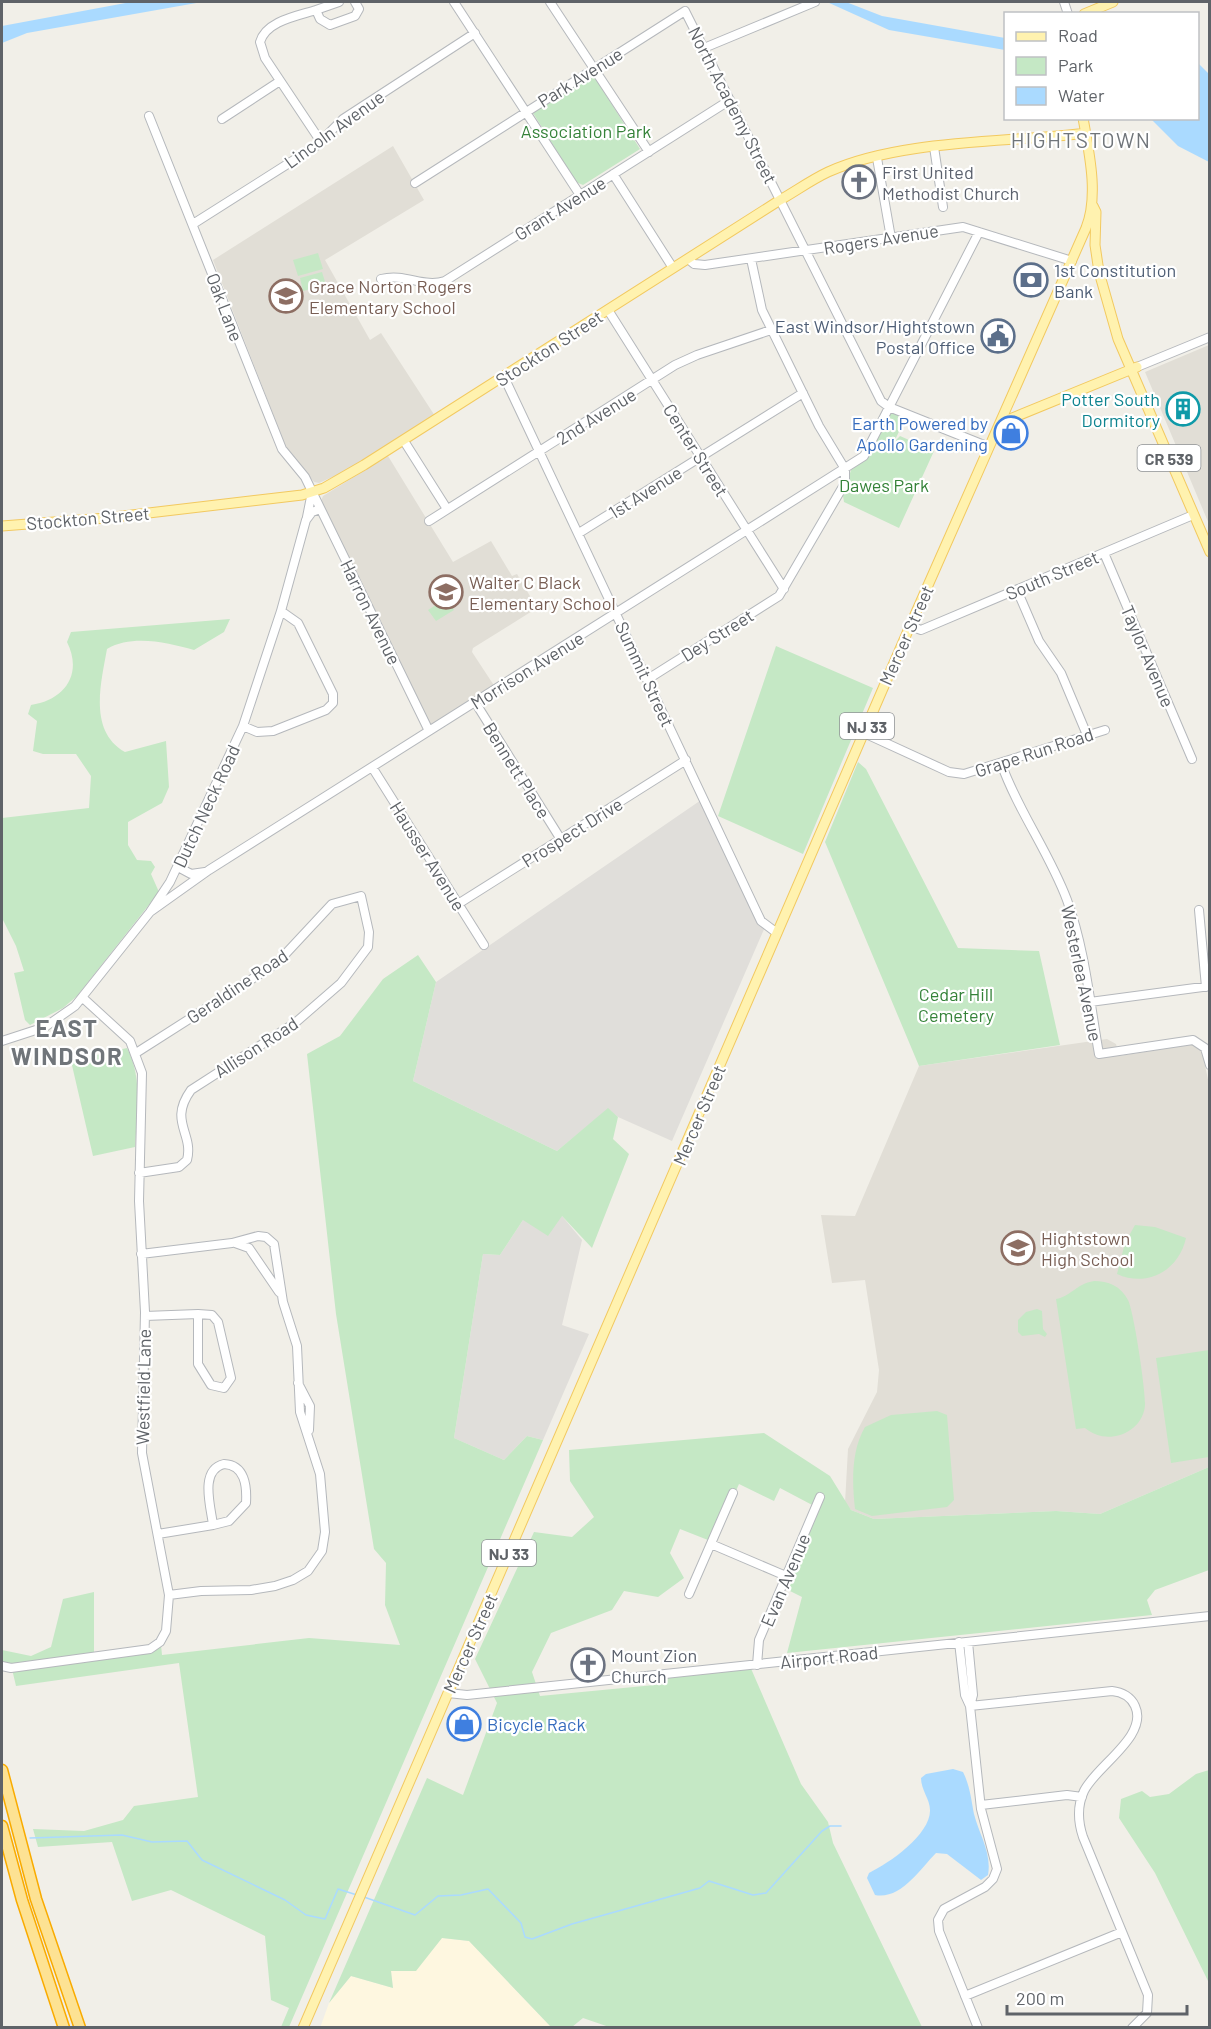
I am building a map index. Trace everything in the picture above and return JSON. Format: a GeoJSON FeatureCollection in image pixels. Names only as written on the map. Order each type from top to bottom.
{"type":"FeatureCollection","features":[{"type":"Feature","properties":{"kind":"highway"},"geometry":{"type":"LineString","coordinates":[[2,1770],[36,1899],[80,2028]]}},
{"type":"Feature","properties":{"kind":"highway"},"geometry":{"type":"LineString","coordinates":[[2,1826],[25,1910],[64,2028]]}},
{"type":"Feature","properties":{"kind":"main road"},"geometry":{"type":"LineString","coordinates":[[1089,12],[1113,2]]}},
{"type":"Feature","properties":{"kind":"main road","name":"NJ 33"},"geometry":{"type":"LineString","coordinates":[[1083,120],[1091,201]]}},
{"type":"Feature","properties":{"kind":"main road","name":"NJ 33"},"geometry":{"type":"LineString","coordinates":[[1086,133],[1089,120]]}},
{"type":"Feature","properties":{"kind":"main road","name":"Stockton Street"},"geometry":{"type":"LineString","coordinates":[[2,526],[106,518],[312,492],[343,478],[404,441],[687,259],[828,172],[877,158],[934,147],[1086,133]]}},
{"type":"Feature","properties":{"kind":"main road","name":"CR 539"},"geometry":{"type":"LineString","coordinates":[[1091,201],[1096,212],[1098,232],[1096,252],[1102,286],[1209,552]]}},
{"type":"Feature","properties":{"kind":"main road","name":"Mercer Street"},"geometry":{"type":"LineString","coordinates":[[303,2028],[910,627],[1072,261],[1089,221],[1091,201]]}},
{"type":"Feature","properties":{"kind":"main road"},"geometry":{"type":"LineString","coordinates":[[1000,423],[1134,368]]}},
{"type":"Feature","properties":{"kind":"street"},"geometry":{"type":"LineString","coordinates":[[321,142],[262,52],[262,37],[272,26],[339,2]]}},
{"type":"Feature","properties":{"kind":"street"},"geometry":{"type":"LineString","coordinates":[[316,10],[320,19],[330,25],[356,16],[359,9],[355,2]]}},
{"type":"Feature","properties":{"kind":"street"},"geometry":{"type":"LineString","coordinates":[[454,2],[580,195]]}},
{"type":"Feature","properties":{"kind":"street"},"geometry":{"type":"LineString","coordinates":[[550,2],[649,152]]}},
{"type":"Feature","properties":{"kind":"street"},"geometry":{"type":"LineString","coordinates":[[704,48],[813,3]]}},
{"type":"Feature","properties":{"kind":"street","name":"Park Avenue"},"geometry":{"type":"LineString","coordinates":[[415,183],[685,11]]}},
{"type":"Feature","properties":{"kind":"street","name":"North Academy Street"},"geometry":{"type":"LineString","coordinates":[[685,11],[882,401],[889,407]]}},
{"type":"Feature","properties":{"kind":"street","name":"Lincoln Avenue"},"geometry":{"type":"LineString","coordinates":[[193,224],[321,142],[343,119],[475,33]]}},
{"type":"Feature","properties":{"kind":"street"},"geometry":{"type":"LineString","coordinates":[[222,119],[280,81]]}},
{"type":"Feature","properties":{"kind":"street","name":"Grant Avenue"},"geometry":{"type":"LineString","coordinates":[[381,279],[395,276],[430,283],[445,281],[730,100]]}},
{"type":"Feature","properties":{"kind":"street","name":"Oak Lane"},"geometry":{"type":"LineString","coordinates":[[149,116],[282,449],[301,471],[312,492]]}},
{"type":"Feature","properties":{"kind":"street"},"geometry":{"type":"LineString","coordinates":[[934,147],[943,207]]}},
{"type":"Feature","properties":{"kind":"street"},"geometry":{"type":"LineString","coordinates":[[877,158],[891,238]]}},
{"type":"Feature","properties":{"kind":"street"},"geometry":{"type":"LineString","coordinates":[[613,174],[673,268]]}},
{"type":"Feature","properties":{"kind":"street","name":"Rogers Avenue"},"geometry":{"type":"LineString","coordinates":[[687,259],[694,264],[705,265],[963,227],[1072,261]]}},
{"type":"Feature","properties":{"kind":"street","name":"Morrison Avenue"},"geometry":{"type":"LineString","coordinates":[[150,912],[209,870],[845,469],[868,451],[979,232]]}},
{"type":"Feature","properties":{"kind":"street"},"geometry":{"type":"LineString","coordinates":[[751,259],[758,298],[771,330],[845,469],[846,483],[784,590]]}},
{"type":"Feature","properties":{"kind":"street","name":"Center Street"},"geometry":{"type":"LineString","coordinates":[[608,310],[784,590]]}},
{"type":"Feature","properties":{"kind":"street","name":"2nd Avenue"},"geometry":{"type":"LineString","coordinates":[[429,521],[697,354],[771,330]]}},
{"type":"Feature","properties":{"kind":"street"},"geometry":{"type":"LineString","coordinates":[[1134,368],[1209,337]]}},
{"type":"Feature","properties":{"kind":"street","name":"Summit Street"},"geometry":{"type":"LineString","coordinates":[[504,377],[761,921],[777,933]]}},
{"type":"Feature","properties":{"kind":"street","name":"1st Avenue"},"geometry":{"type":"LineString","coordinates":[[579,533],[803,393]]}},
{"type":"Feature","properties":{"kind":"street"},"geometry":{"type":"LineString","coordinates":[[889,407],[989,447]]}},
{"type":"Feature","properties":{"kind":"street"},"geometry":{"type":"LineString","coordinates":[[404,441],[447,509]]}},
{"type":"Feature","properties":{"kind":"street","name":"Harron Avenue"},"geometry":{"type":"LineString","coordinates":[[312,492],[429,731]]}},
{"type":"Feature","properties":{"kind":"street","name":"Dutch Neck Road"},"geometry":{"type":"LineString","coordinates":[[2,1041],[45,1027],[68,1013],[150,912],[178,867],[243,726],[281,610],[312,492]]}},
{"type":"Feature","properties":{"kind":"street"},"geometry":{"type":"LineString","coordinates":[[306,520],[312,512],[320,509]]}},
{"type":"Feature","properties":{"kind":"street","name":"South Street"},"geometry":{"type":"LineString","coordinates":[[910,627],[921,630],[1193,515]]}},
{"type":"Feature","properties":{"kind":"street","name":"Taylor Avenue"},"geometry":{"type":"LineString","coordinates":[[1104,553],[1192,759]]}},
{"type":"Feature","properties":{"kind":"street","name":"Dey Street"},"geometry":{"type":"LineString","coordinates":[[648,679],[784,590]]}},
{"type":"Feature","properties":{"kind":"street"},"geometry":{"type":"LineString","coordinates":[[1017,590],[1040,641],[1061,674],[1087,735]]}},
{"type":"Feature","properties":{"kind":"street"},"geometry":{"type":"LineString","coordinates":[[243,726],[257,732],[273,730],[326,710],[333,703],[333,694],[300,627],[281,610]]}},
{"type":"Feature","properties":{"kind":"street","name":"Bennett Place"},"geometry":{"type":"LineString","coordinates":[[476,702],[560,838]]}},
{"type":"Feature","properties":{"kind":"street","name":"Grape Run Road"},"geometry":{"type":"LineString","coordinates":[[864,733],[956,774],[970,773],[1105,730]]}},
{"type":"Feature","properties":{"kind":"street","name":"Prospect Drive"},"geometry":{"type":"LineString","coordinates":[[458,904],[686,760]]}},
{"type":"Feature","properties":{"kind":"street","name":"Westerlea Avenue"},"geometry":{"type":"LineString","coordinates":[[1001,762],[1017,805],[1067,899],[1099,1054],[1193,1040],[1205,1048],[1209,1065]]}},
{"type":"Feature","properties":{"kind":"street","name":"Hausser Avenue"},"geometry":{"type":"LineString","coordinates":[[372,768],[484,945]]}},
{"type":"Feature","properties":{"kind":"street"},"geometry":{"type":"LineString","coordinates":[[178,867],[196,875],[209,870]]}},
{"type":"Feature","properties":{"kind":"street","name":"Geraldine Road"},"geometry":{"type":"LineString","coordinates":[[136,1053],[277,963],[332,904],[362,896]]}},
{"type":"Feature","properties":{"kind":"street","name":"Allison Road"},"geometry":{"type":"LineString","coordinates":[[139,1173],[179,1167],[187,1160],[189,1149],[181,1119],[183,1104],[191,1090],[314,1009],[353,969],[365,953],[369,940],[362,896]]}},
{"type":"Feature","properties":{"kind":"street"},"geometry":{"type":"LineString","coordinates":[[1090,1002],[1208,987],[1199,910]]}},
{"type":"Feature","properties":{"kind":"street","name":"Westfield Lane"},"geometry":{"type":"LineString","coordinates":[[2,1666],[11,1668],[150,1649],[160,1642],[166,1631],[170,1595],[148,1496],[142,1453],[145,1316],[139,1173],[142,1078],[136,1053],[123,1033],[82,998]]}},
{"type":"Feature","properties":{"kind":"street"},"geometry":{"type":"LineString","coordinates":[[141,1254],[232,1243],[261,1236],[274,1244],[283,1302]]}},
{"type":"Feature","properties":{"kind":"street"},"geometry":{"type":"LineString","coordinates":[[170,1595],[262,1589],[293,1580],[314,1565],[322,1551],[325,1532],[320,1474],[310,1438],[310,1406],[298,1383],[297,1346],[283,1302],[273,1280],[249,1248],[232,1243]]}},
{"type":"Feature","properties":{"kind":"street"},"geometry":{"type":"LineString","coordinates":[[145,1316],[198,1314],[212,1315],[218,1322],[231,1378],[224,1388],[211,1385],[198,1365],[198,1314]]}},
{"type":"Feature","properties":{"kind":"street"},"geometry":{"type":"LineString","coordinates":[[158,1534],[213,1525],[228,1521],[246,1503],[245,1478],[238,1469],[229,1464],[219,1465],[210,1476],[213,1525]]}},
{"type":"Feature","properties":{"kind":"street"},"geometry":{"type":"LineString","coordinates":[[689,1594],[733,1492]]}},
{"type":"Feature","properties":{"kind":"street","name":"Evan Avenue"},"geometry":{"type":"LineString","coordinates":[[757,1665],[759,1640],[820,1497]]}},
{"type":"Feature","properties":{"kind":"street"},"geometry":{"type":"LineString","coordinates":[[711,1544],[786,1576]]}},
{"type":"Feature","properties":{"kind":"street","name":"Airport Road"},"geometry":{"type":"LineString","coordinates":[[448,1693],[467,1695],[1209,1616]]}},
{"type":"Feature","properties":{"kind":"street"},"geometry":{"type":"LineString","coordinates":[[963,1642],[965,1695],[970,1706],[981,1805],[996,1858],[996,1873],[985,1887],[947,1906],[938,1923],[941,1937],[978,2028]]}},
{"type":"Feature","properties":{"kind":"street","name":"Westfield Lane"},"geometry":{"type":"LineString","coordinates":[[2,1673],[11,1668]]}},
{"type":"Feature","properties":{"kind":"street"},"geometry":{"type":"LineString","coordinates":[[970,1706],[1110,1691],[1127,1697],[1137,1711],[1136,1729],[1094,1776],[1082,1797],[1079,1817],[1082,1834],[1149,2001],[1146,2016],[1132,2028]]}},
{"type":"Feature","properties":{"kind":"street"},"geometry":{"type":"LineString","coordinates":[[981,1805],[1067,1796],[1082,1797]]}},
{"type":"Feature","properties":{"kind":"street"},"geometry":{"type":"LineString","coordinates":[[965,1996],[1122,1932]]}},
{"type":"Feature","properties":{"kind":"shaded area","name":"Grace Norton Rogers Elementary School"},"geometry":{"type":"Polygon","coordinates":[[[393,146],[424,200],[325,260],[370,340],[381,333],[435,416],[348,470],[319,483],[314,482],[287,450],[213,260],[393,146]]]}},
{"type":"Feature","properties":{"kind":"shaded area"},"geometry":{"type":"Polygon","coordinates":[[[1209,345],[1209,524],[1145,372],[1209,345]]]}},
{"type":"Feature","properties":{"kind":"shaded area","name":"Walter C Black Elementary School"},"geometry":{"type":"Polygon","coordinates":[[[388,456],[453,562],[491,541],[512,576],[517,574],[537,608],[473,648],[472,652],[495,687],[433,725],[430,724],[321,501],[323,496],[388,456]]]}},
{"type":"Feature","properties":{"kind":"shaded area"},"geometry":{"type":"Polygon","coordinates":[[[704,798],[765,927],[672,1141],[618,1117],[608,1109],[557,1151],[413,1081],[436,982],[704,798]]]}},
{"type":"Feature","properties":{"kind":"shaded area","name":"Hightstown High School"},"geometry":{"type":"Polygon","coordinates":[[[1107,1039],[1116,1044],[1119,1056],[1195,1044],[1201,1047],[1210,1089],[1209,1467],[1100,1514],[1056,1511],[874,1519],[851,1510],[845,1503],[848,1449],[877,1392],[879,1370],[865,1280],[832,1283],[821,1215],[855,1216],[919,1066],[1107,1039]]]}},
{"type":"Feature","properties":{"kind":"shaded area"},"geometry":{"type":"Polygon","coordinates":[[[562,1216],[582,1240],[562,1325],[589,1334],[543,1440],[527,1436],[504,1460],[454,1438],[483,1254],[500,1255],[523,1220],[562,1216]]]}},
{"type":"Feature","properties":{"kind":"shaded area"},"geometry":{"type":"Polygon","coordinates":[[[442,1938],[469,1941],[551,2027],[320,2028],[329,2003],[351,1976],[393,1988],[391,1971],[416,1970],[442,1938]]]}},
{"type":"Feature","properties":{"kind":"green space","name":"Association Park"},"geometry":{"type":"Polygon","coordinates":[[[590,75],[594,76],[640,149],[583,185],[576,182],[533,113],[590,75]]]}},
{"type":"Feature","properties":{"kind":"green space"},"geometry":{"type":"Polygon","coordinates":[[[318,253],[323,269],[298,276],[293,260],[318,253]]]}},
{"type":"Feature","properties":{"kind":"green space"},"geometry":{"type":"Polygon","coordinates":[[[322,272],[326,285],[303,291],[300,278],[322,272]]]}},
{"type":"Feature","properties":{"kind":"green space","name":"Dawes Park"},"geometry":{"type":"Polygon","coordinates":[[[891,411],[906,417],[894,442],[900,436],[934,451],[899,528],[844,502],[843,496],[851,470],[867,458],[891,411]]]}},
{"type":"Feature","properties":{"kind":"green space"},"geometry":{"type":"Polygon","coordinates":[[[447,598],[454,610],[436,621],[428,610],[447,598]]]}},
{"type":"Feature","properties":{"kind":"green space"},"geometry":{"type":"Polygon","coordinates":[[[230,619],[224,632],[194,650],[150,641],[117,644],[107,649],[100,705],[101,719],[113,743],[125,752],[166,741],[169,787],[162,803],[128,822],[128,845],[137,860],[151,861],[155,867],[151,874],[159,892],[77,996],[63,1008],[30,1025],[25,1020],[14,973],[24,971],[16,946],[2,918],[2,818],[89,808],[91,776],[76,754],[43,754],[33,751],[37,721],[28,714],[31,705],[53,698],[68,684],[73,665],[67,642],[71,632],[230,619]]]}},
{"type":"Feature","properties":{"kind":"green space"},"geometry":{"type":"Polygon","coordinates":[[[776,646],[873,688],[803,854],[718,816],[776,646]]]}},
{"type":"Feature","properties":{"kind":"green space","name":"Cedar Hill Cemetery"},"geometry":{"type":"Polygon","coordinates":[[[858,762],[866,769],[958,948],[1039,951],[1060,1045],[919,1066],[825,842],[858,762]]]}},
{"type":"Feature","properties":{"kind":"green space"},"geometry":{"type":"Polygon","coordinates":[[[418,955],[436,982],[413,1081],[557,1151],[608,1108],[618,1117],[613,1139],[629,1154],[592,1248],[562,1216],[548,1236],[523,1220],[500,1255],[483,1254],[454,1438],[504,1460],[527,1436],[543,1440],[289,2027],[281,2027],[289,2008],[271,2000],[265,1936],[171,1890],[132,1901],[112,1842],[38,1847],[33,1829],[84,1831],[123,1820],[134,1806],[198,1797],[179,1663],[16,1686],[12,1669],[2,1669],[2,1650],[31,1656],[51,1647],[63,1599],[94,1592],[94,1658],[161,1645],[162,1655],[309,1638],[400,1645],[385,1605],[386,1563],[374,1549],[336,1314],[307,1054],[340,1036],[383,979],[418,955]]]}},
{"type":"Feature","properties":{"kind":"green space"},"geometry":{"type":"Polygon","coordinates":[[[127,1048],[137,1084],[135,1147],[93,1156],[71,1061],[127,1048]]]}},
{"type":"Feature","properties":{"kind":"green space"},"geometry":{"type":"Polygon","coordinates":[[[1135,1225],[1155,1227],[1186,1238],[1177,1259],[1169,1267],[1151,1277],[1140,1279],[1117,1274],[1125,1243],[1135,1225]]]}},
{"type":"Feature","properties":{"kind":"green space"},"geometry":{"type":"Polygon","coordinates":[[[1094,1281],[1114,1285],[1128,1300],[1142,1369],[1145,1397],[1144,1410],[1140,1420],[1133,1428],[1110,1437],[1101,1436],[1085,1428],[1076,1429],[1056,1299],[1094,1281]]]}},
{"type":"Feature","properties":{"kind":"green space"},"geometry":{"type":"Polygon","coordinates":[[[1037,1309],[1042,1311],[1043,1329],[1047,1334],[1045,1337],[1039,1334],[1022,1336],[1018,1332],[1018,1320],[1026,1312],[1037,1309]]]}},
{"type":"Feature","properties":{"kind":"green space"},"geometry":{"type":"Polygon","coordinates":[[[1209,1350],[1209,1457],[1171,1463],[1156,1358],[1209,1350]]]}},
{"type":"Feature","properties":{"kind":"green space"},"geometry":{"type":"Polygon","coordinates":[[[937,1411],[947,1415],[954,1500],[947,1507],[872,1516],[855,1509],[853,1478],[855,1456],[865,1427],[891,1415],[937,1411]]]}},
{"type":"Feature","properties":{"kind":"green space"},"geometry":{"type":"Polygon","coordinates":[[[764,1433],[830,1476],[851,1510],[874,1519],[1056,1511],[1100,1514],[1209,1467],[1209,1570],[1155,1590],[1147,1600],[1152,1615],[787,1653],[802,1597],[782,1587],[816,1507],[780,1488],[774,1501],[739,1484],[713,1542],[680,1529],[670,1553],[684,1578],[658,1597],[624,1591],[612,1610],[551,1633],[532,1672],[540,1696],[665,1684],[665,1676],[749,1664],[801,1784],[828,1822],[833,1843],[922,2027],[612,2028],[583,2018],[572,2027],[551,2027],[469,1941],[442,1938],[416,1971],[391,1971],[393,1988],[351,1976],[329,2003],[427,1778],[463,1795],[497,1703],[475,1659],[534,1532],[572,1537],[594,1517],[570,1481],[569,1450],[764,1433]]]}},
{"type":"Feature","properties":{"kind":"green space"},"geometry":{"type":"Polygon","coordinates":[[[1210,1770],[1209,1983],[1155,1873],[1119,1818],[1121,1799],[1142,1791],[1150,1797],[1169,1794],[1196,1774],[1210,1770]]]}},
{"type":"Feature","properties":{"kind":"water"},"geometry":{"type":"Polygon","coordinates":[[[131,2],[202,2],[27,33],[2,43],[2,26],[131,2]]]}},
{"type":"Feature","properties":{"kind":"water"},"geometry":{"type":"Polygon","coordinates":[[[827,2],[846,2],[882,16],[1004,38],[1004,50],[889,30],[827,2]]]}},
{"type":"Feature","properties":{"kind":"water"},"geometry":{"type":"Polygon","coordinates":[[[1199,64],[1209,74],[1209,162],[1178,146],[1152,120],[1199,120],[1199,64]]]}},
{"type":"Feature","properties":{"kind":"water"},"geometry":{"type":"Polygon","coordinates":[[[953,1769],[963,1772],[967,1782],[974,1814],[987,1851],[988,1875],[981,1880],[947,1854],[936,1853],[902,1888],[893,1893],[875,1895],[867,1878],[869,1873],[908,1847],[924,1829],[929,1819],[930,1806],[922,1787],[921,1778],[926,1774],[953,1769]]]}},
{"type":"Feature","properties":{"kind":"waterway"},"geometry":{"type":"LineString","coordinates":[[364,1897],[415,1915],[438,1896],[461,1895],[488,1889],[521,1923],[525,1937],[532,1939],[572,1924],[700,1888],[709,1881],[753,1895],[766,1893],[822,1831],[830,1826],[841,1826]]}},
{"type":"Feature","properties":{"kind":"waterway"},"geometry":{"type":"LineString","coordinates":[[30,1838],[122,1835],[152,1842],[187,1841],[202,1860],[285,1900],[306,1915],[325,1919],[338,1889],[357,1895]]}},
{"type":"Feature","properties":{"kind":"place","name":"First United Methodist Church"},"geometry":{"type":"Point","coordinates":[859,182]}},
{"type":"Feature","properties":{"kind":"place","name":"1st Constitution Bank"},"geometry":{"type":"Point","coordinates":[1031,280]}},
{"type":"Feature","properties":{"kind":"place","name":"Grace Norton Rogers Elementary School"},"geometry":{"type":"Point","coordinates":[286,296]}},
{"type":"Feature","properties":{"kind":"place","name":"East Windsor/Hightstown Postal Office"},"geometry":{"type":"Point","coordinates":[998,336]}},
{"type":"Feature","properties":{"kind":"place","name":"Potter South Dormitory"},"geometry":{"type":"Point","coordinates":[1183,409]}},
{"type":"Feature","properties":{"kind":"place","name":"Earth Powered by Apollo Gardening"},"geometry":{"type":"Point","coordinates":[1011,433]}},
{"type":"Feature","properties":{"kind":"place","name":"Walter C Black Elementary School"},"geometry":{"type":"Point","coordinates":[446,592]}},
{"type":"Feature","properties":{"kind":"place","name":"Hightstown High School"},"geometry":{"type":"Point","coordinates":[1018,1248]}},
{"type":"Feature","properties":{"kind":"place","name":"Mount Zion Church"},"geometry":{"type":"Point","coordinates":[588,1665]}},
{"type":"Feature","properties":{"kind":"place","name":"Bicycle Rack"},"geometry":{"type":"Point","coordinates":[464,1724]}},
{"type":"Feature","properties":{"kind":"district","name":"HIGHTSTOWN"},"geometry":{"type":"Point","coordinates":[1081,139]}},
{"type":"Feature","properties":{"kind":"district","name":"EAST WINDSOR"},"geometry":{"type":"Point","coordinates":[67,1041]}}]}
